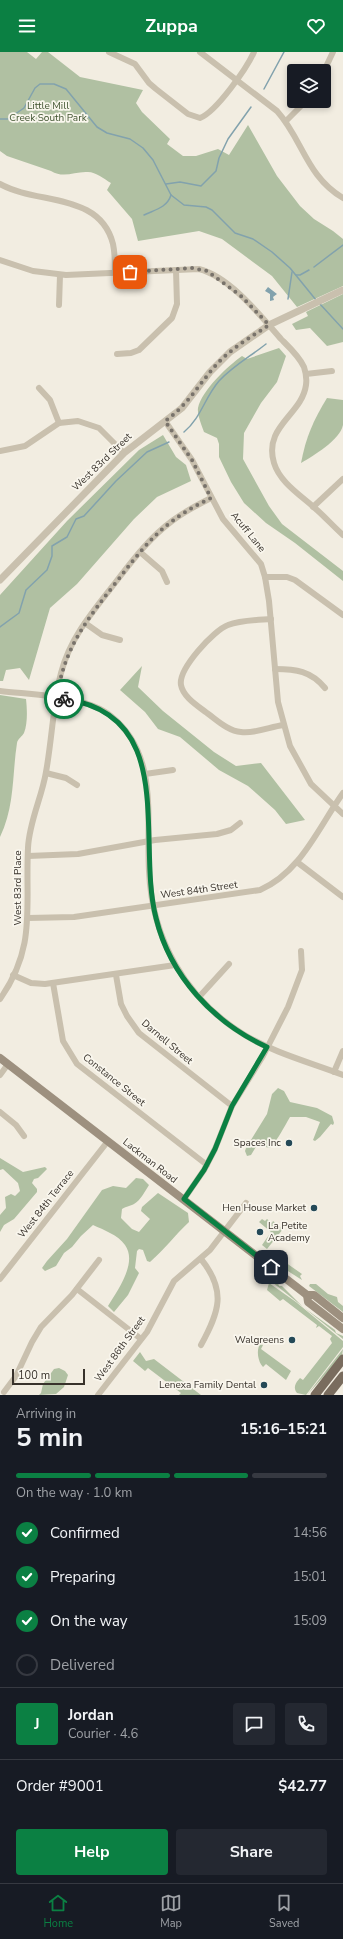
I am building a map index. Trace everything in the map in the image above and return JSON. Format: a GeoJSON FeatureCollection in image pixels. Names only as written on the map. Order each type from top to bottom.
{"type":"FeatureCollection","features":[{"type":"Feature","properties":{"kind":"main road","name":"Lackman Road"},"geometry":{"type":"LineString","coordinates":[[0,1058],[307,1294],[314,1295],[343,1318]]}},
{"type":"Feature","properties":{"kind":"main road","name":"Lackman Road"},"geometry":{"type":"LineString","coordinates":[[307,1294],[308,1302],[343,1329]]}},
{"type":"Feature","properties":{"kind":"main road"},"geometry":{"type":"LineString","coordinates":[[315,1395],[343,1358]]}},
{"type":"Feature","properties":{"kind":"main road"},"geometry":{"type":"LineString","coordinates":[[328,1395],[343,1376]]}},
{"type":"Feature","properties":{"kind":"street"},"geometry":{"type":"LineString","coordinates":[[109,52],[135,64],[149,83],[188,114],[200,118],[212,111],[236,80],[254,52]]}},
{"type":"Feature","properties":{"kind":"street"},"geometry":{"type":"LineString","coordinates":[[200,52],[277,111],[286,121],[311,167],[327,187],[343,198]]}},
{"type":"Feature","properties":{"kind":"street"},"geometry":{"type":"LineString","coordinates":[[327,64],[333,52]]}},
{"type":"Feature","properties":{"kind":"street"},"geometry":{"type":"LineString","coordinates":[[286,121],[299,108]]}},
{"type":"Feature","properties":{"kind":"street"},"geometry":{"type":"LineString","coordinates":[[0,184],[21,193],[75,204],[92,213],[104,225],[111,239],[115,272]]}},
{"type":"Feature","properties":{"kind":"street"},"geometry":{"type":"LineString","coordinates":[[0,260],[33,271],[60,275],[199,269],[212,274],[241,296],[301,361],[306,374],[304,393],[277,431],[272,454],[274,463],[282,478],[343,535]]}},
{"type":"Feature","properties":{"kind":"street"},"geometry":{"type":"LineString","coordinates":[[117,354],[131,353],[139,350],[172,318],[177,304],[176,270]]}},
{"type":"Feature","properties":{"kind":"street"},"geometry":{"type":"LineString","coordinates":[[59,305],[60,275]]}},
{"type":"Feature","properties":{"kind":"street","name":"West 83rd Street"},"geometry":{"type":"LineString","coordinates":[[0,580],[124,453],[182,408],[218,363],[244,342],[269,325],[343,290]]}},
{"type":"Feature","properties":{"kind":"street"},"geometry":{"type":"LineString","coordinates":[[306,374],[332,371]]}},
{"type":"Feature","properties":{"kind":"street"},"geometry":{"type":"LineString","coordinates":[[39,388],[50,400],[59,423]]}},
{"type":"Feature","properties":{"kind":"street"},"geometry":{"type":"LineString","coordinates":[[0,451],[25,446],[59,423],[78,421],[95,425],[104,431],[124,453]]}},
{"type":"Feature","properties":{"kind":"street","name":"Acuff Lane"},"geometry":{"type":"LineString","coordinates":[[165,421],[192,460],[211,498],[230,528],[261,564],[265,577],[278,702],[283,725],[290,746],[300,767],[311,784],[343,814]]}},
{"type":"Feature","properties":{"kind":"street"},"geometry":{"type":"LineString","coordinates":[[313,507],[343,479]]}},
{"type":"Feature","properties":{"kind":"street","name":"West 83rd Place"},"geometry":{"type":"LineString","coordinates":[[0,999],[13,975],[24,944],[28,918],[28,856],[30,831],[46,773],[57,698],[67,656],[85,623],[140,552],[172,522],[211,498]]}},
{"type":"Feature","properties":{"kind":"street"},"geometry":{"type":"LineString","coordinates":[[140,552],[162,572],[167,582]]}},
{"type":"Feature","properties":{"kind":"street"},"geometry":{"type":"LineString","coordinates":[[265,577],[287,577],[296,580],[343,615]]}},
{"type":"Feature","properties":{"kind":"street"},"geometry":{"type":"LineString","coordinates":[[270,619],[239,622],[219,630],[189,664],[178,684],[191,700],[234,731],[250,732],[283,725]]}},
{"type":"Feature","properties":{"kind":"street"},"geometry":{"type":"LineString","coordinates":[[85,623],[102,635],[120,640]]}},
{"type":"Feature","properties":{"kind":"street"},"geometry":{"type":"LineString","coordinates":[[275,669],[294,669],[307,673],[317,679],[325,688]]}},
{"type":"Feature","properties":{"kind":"street"},"geometry":{"type":"LineString","coordinates":[[0,690],[82,702],[99,708],[110,715],[128,734],[135,746],[145,774],[148,812],[149,872],[153,907],[160,932],[175,965],[188,985],[226,1022],[267,1047],[292,1058],[343,1075]]}},
{"type":"Feature","properties":{"kind":"street"},"geometry":{"type":"LineString","coordinates":[[145,774],[173,770]]}},
{"type":"Feature","properties":{"kind":"street"},"geometry":{"type":"LineString","coordinates":[[46,773],[66,778],[78,785]]}},
{"type":"Feature","properties":{"kind":"street","name":"West 84th Street"},"geometry":{"type":"LineString","coordinates":[[28,918],[74,917],[153,907],[260,890],[279,880],[297,862],[316,836],[343,793]]}},
{"type":"Feature","properties":{"kind":"street"},"geometry":{"type":"LineString","coordinates":[[28,856],[78,854],[148,841],[224,833],[236,827],[240,823]]}},
{"type":"Feature","properties":{"kind":"street"},"geometry":{"type":"LineString","coordinates":[[297,862],[343,897]]}},
{"type":"Feature","properties":{"kind":"street"},"geometry":{"type":"LineString","coordinates":[[184,1199],[207,1165],[232,1106],[267,1047],[288,1007],[302,970],[303,962],[301,951]]}},
{"type":"Feature","properties":{"kind":"street"},"geometry":{"type":"LineString","coordinates":[[199,997],[229,964]]}},
{"type":"Feature","properties":{"kind":"street"},"geometry":{"type":"LineString","coordinates":[[13,975],[31,983],[53,983],[116,975],[175,965]]}},
{"type":"Feature","properties":{"kind":"street","name":"Darnell Street"},"geometry":{"type":"LineString","coordinates":[[116,975],[122,1004],[127,1016],[139,1033],[232,1106]]}},
{"type":"Feature","properties":{"kind":"street","name":"Constance Street"},"geometry":{"type":"LineString","coordinates":[[53,983],[63,1041],[77,1064],[207,1165]]}},
{"type":"Feature","properties":{"kind":"street"},"geometry":{"type":"LineString","coordinates":[[334,1072],[343,1051]]}},
{"type":"Feature","properties":{"kind":"street"},"geometry":{"type":"LineString","coordinates":[[0,1075],[8,1064]]}},
{"type":"Feature","properties":{"kind":"street"},"geometry":{"type":"LineString","coordinates":[[0,1112],[16,1125],[24,1136]]}},
{"type":"Feature","properties":{"kind":"street","name":"West 84th Terrace"},"geometry":{"type":"LineString","coordinates":[[0,1279],[108,1141]]}},
{"type":"Feature","properties":{"kind":"street","name":"West 86th Street"},"geometry":{"type":"LineString","coordinates":[[98,1395],[142,1339],[174,1281],[181,1273],[201,1259],[246,1203]]}},
{"type":"Feature","properties":{"kind":"street"},"geometry":{"type":"LineString","coordinates":[[201,1259],[214,1278],[218,1302],[216,1316],[201,1345]]}},
{"type":"Feature","properties":{"kind":"street"},"geometry":{"type":"LineString","coordinates":[[4,1392],[16,1376],[41,1327],[77,1289],[98,1260]]}},
{"type":"Feature","properties":{"kind":"street"},"geometry":{"type":"LineString","coordinates":[[77,1289],[142,1339]]}},
{"type":"Feature","properties":{"kind":"green space","name":"Little Mill Creek South Park"},"geometry":{"type":"Polygon","coordinates":[[[0,52],[27,52],[36,59],[42,52],[48,52],[80,77],[143,90],[136,103],[142,112],[170,139],[167,144],[183,156],[196,156],[218,149],[229,155],[248,125],[277,176],[300,206],[314,219],[343,239],[343,286],[297,307],[272,276],[222,239],[199,231],[138,241],[132,219],[107,190],[111,183],[91,172],[65,175],[7,156],[0,151],[0,52]]]}},
{"type":"Feature","properties":{"kind":"green space"},"geometry":{"type":"Polygon","coordinates":[[[343,294],[343,342],[327,346],[310,328],[296,330],[292,324],[308,316],[306,312],[343,294]]]}},
{"type":"Feature","properties":{"kind":"green space"},"geometry":{"type":"Polygon","coordinates":[[[279,348],[286,356],[277,382],[261,403],[244,433],[243,459],[269,506],[282,524],[343,571],[343,581],[295,543],[266,523],[244,503],[231,482],[219,457],[219,444],[217,438],[204,432],[199,417],[198,408],[200,401],[216,379],[230,366],[242,356],[247,359],[279,348]]]}},
{"type":"Feature","properties":{"kind":"green space"},"geometry":{"type":"Polygon","coordinates":[[[327,398],[343,400],[343,425],[341,431],[332,442],[301,463],[305,445],[311,429],[327,398]]]}},
{"type":"Feature","properties":{"kind":"green space"},"geometry":{"type":"Polygon","coordinates":[[[163,435],[176,457],[186,465],[191,481],[157,497],[134,519],[77,584],[50,608],[29,680],[20,668],[6,670],[3,681],[0,681],[0,595],[67,521],[139,450],[163,435]]]}},
{"type":"Feature","properties":{"kind":"green space"},"geometry":{"type":"Polygon","coordinates":[[[142,666],[138,687],[163,711],[214,752],[236,766],[261,763],[305,820],[286,824],[275,810],[248,786],[219,770],[180,737],[158,729],[145,712],[120,690],[142,666]]]}},
{"type":"Feature","properties":{"kind":"green space"},"geometry":{"type":"Polygon","coordinates":[[[0,695],[26,699],[27,716],[24,733],[17,743],[11,802],[0,837],[0,695]]]}},
{"type":"Feature","properties":{"kind":"green space"},"geometry":{"type":"Polygon","coordinates":[[[278,1088],[284,1091],[290,1102],[317,1108],[332,1116],[334,1123],[333,1125],[331,1124],[315,1141],[313,1140],[320,1122],[306,1117],[290,1117],[270,1148],[257,1145],[251,1155],[247,1156],[245,1151],[246,1148],[267,1114],[272,1094],[278,1088]]]}},
{"type":"Feature","properties":{"kind":"green space"},"geometry":{"type":"Polygon","coordinates":[[[0,1158],[23,1172],[45,1167],[47,1169],[38,1178],[34,1179],[32,1183],[37,1189],[37,1192],[14,1219],[4,1225],[0,1232],[0,1215],[6,1208],[5,1197],[11,1194],[15,1196],[20,1191],[18,1183],[3,1169],[0,1170],[0,1158]]]}},
{"type":"Feature","properties":{"kind":"green space"},"geometry":{"type":"Polygon","coordinates":[[[136,1178],[143,1179],[149,1185],[139,1200],[122,1209],[121,1218],[132,1229],[139,1232],[150,1219],[141,1211],[142,1207],[158,1193],[188,1213],[189,1222],[150,1262],[147,1261],[143,1250],[139,1249],[137,1251],[135,1268],[139,1273],[128,1295],[114,1312],[108,1306],[125,1277],[129,1260],[125,1245],[115,1236],[93,1225],[72,1247],[64,1253],[56,1266],[45,1271],[42,1268],[67,1239],[102,1190],[113,1186],[126,1188],[136,1178]]]}},
{"type":"Feature","properties":{"kind":"green space"},"geometry":{"type":"Polygon","coordinates":[[[262,1219],[265,1221],[267,1219],[272,1223],[273,1221],[283,1229],[267,1249],[262,1245],[271,1232],[259,1222],[262,1219]]]}},
{"type":"Feature","properties":{"kind":"green space"},"geometry":{"type":"Polygon","coordinates":[[[282,1260],[302,1274],[300,1276],[302,1280],[280,1266],[282,1260]]]}},
{"type":"Feature","properties":{"kind":"green space"},"geometry":{"type":"Polygon","coordinates":[[[272,1282],[278,1283],[279,1286],[282,1286],[302,1306],[272,1282]]]}},
{"type":"Feature","properties":{"kind":"green space"},"geometry":{"type":"Polygon","coordinates":[[[269,1283],[296,1302],[343,1341],[343,1347],[306,1395],[297,1393],[295,1389],[296,1384],[300,1378],[303,1380],[332,1343],[330,1339],[332,1336],[319,1326],[316,1328],[317,1325],[283,1299],[280,1301],[267,1290],[269,1283]]]}},
{"type":"Feature","properties":{"kind":"green space"},"geometry":{"type":"Polygon","coordinates":[[[310,1284],[316,1284],[328,1294],[337,1297],[338,1302],[343,1306],[343,1312],[309,1286],[310,1284]]]}},
{"type":"Feature","properties":{"kind":"green space"},"geometry":{"type":"Polygon","coordinates":[[[304,1308],[335,1330],[336,1333],[343,1336],[343,1339],[304,1308]]]}},
{"type":"Feature","properties":{"kind":"green space"},"geometry":{"type":"Polygon","coordinates":[[[260,1344],[263,1345],[261,1349],[291,1371],[286,1380],[266,1364],[263,1367],[261,1365],[258,1353],[260,1344]]]}},
{"type":"Feature","properties":{"kind":"green space"},"geometry":{"type":"Polygon","coordinates":[[[343,1349],[342,1356],[307,1395],[343,1349]]]}},
{"type":"Feature","properties":{"kind":"green space"},"geometry":{"type":"Polygon","coordinates":[[[140,1352],[146,1361],[154,1359],[201,1395],[179,1395],[181,1393],[148,1368],[145,1371],[133,1361],[140,1352]]]}},
{"type":"Feature","properties":{"kind":"green space"},"geometry":{"type":"Polygon","coordinates":[[[59,1368],[65,1371],[68,1375],[64,1387],[56,1394],[39,1395],[43,1384],[54,1369],[59,1368]]]}},
{"type":"Feature","properties":{"kind":"water"},"geometry":{"type":"Polygon","coordinates":[[[268,287],[277,294],[273,297],[274,300],[270,301],[270,294],[265,291],[268,287]]]}},
{"type":"Feature","properties":{"kind":"waterway"},"geometry":{"type":"LineString","coordinates":[[264,89],[284,52]]}},
{"type":"Feature","properties":{"kind":"waterway"},"geometry":{"type":"LineString","coordinates":[[0,119],[8,119],[24,108],[35,88],[40,84],[54,84],[66,89],[97,127],[107,133],[130,139],[143,148],[153,160],[171,195],[184,205],[206,207],[212,210],[235,233],[253,239],[272,252],[290,268],[316,300]]}},
{"type":"Feature","properties":{"kind":"waterway"},"geometry":{"type":"LineString","coordinates":[[166,184],[180,182],[201,186],[216,171],[219,158],[228,139],[251,107]]}},
{"type":"Feature","properties":{"kind":"waterway"},"geometry":{"type":"LineString","coordinates":[[144,215],[163,206],[171,195]]}},
{"type":"Feature","properties":{"kind":"waterway"},"geometry":{"type":"LineString","coordinates":[[314,267],[343,245]]}},
{"type":"Feature","properties":{"kind":"waterway"},"geometry":{"type":"LineString","coordinates":[[296,275],[300,275],[309,270]]}},
{"type":"Feature","properties":{"kind":"waterway"},"geometry":{"type":"LineString","coordinates":[[288,299],[292,272]]}},
{"type":"Feature","properties":{"kind":"waterway"},"geometry":{"type":"LineString","coordinates":[[320,304],[343,329]]}},
{"type":"Feature","properties":{"kind":"waterway"},"geometry":{"type":"LineString","coordinates":[[184,432],[195,420],[219,381],[236,366],[266,344]]}},
{"type":"Feature","properties":{"kind":"waterway"},"geometry":{"type":"LineString","coordinates":[[0,627],[19,613],[26,590],[47,570],[52,556],[52,546],[67,537],[76,519],[84,516],[116,481],[147,452],[169,442]]}},
{"type":"Feature","properties":{"kind":"way so far"},"geometry":{"type":"LineString","coordinates":[[64,699],[57,698],[67,656],[79,632],[92,613],[129,565],[157,534],[185,512],[211,498],[192,460],[165,421],[188,402],[218,363],[230,352],[269,325],[241,296],[207,271],[192,268],[130,272]]}},
{"type":"Feature","properties":{"kind":"place","name":"Spaces Inc"},"geometry":{"type":"Point","coordinates":[289,1143]}},
{"type":"Feature","properties":{"kind":"place","name":"Hen House Market"},"geometry":{"type":"Point","coordinates":[314,1208]}},
{"type":"Feature","properties":{"kind":"place","name":"La Petite Academy"},"geometry":{"type":"Point","coordinates":[260,1232]}},
{"type":"Feature","properties":{"kind":"place","name":"Walgreens"},"geometry":{"type":"Point","coordinates":[292,1340]}},
{"type":"Feature","properties":{"kind":"place","name":"Lenexa Family Dental"},"geometry":{"type":"Point","coordinates":[264,1385]}},
{"type":"Feature","properties":{"kind":"route"},"geometry":{"type":"LineString","coordinates":[[64,699],[92,705],[110,715],[128,734],[141,758],[145,774],[149,819],[148,850],[150,891],[160,932],[166,948],[179,973],[211,1010],[242,1033],[267,1047],[263,1056],[237,1096],[226,1119],[215,1149],[204,1170],[184,1199],[271,1267]]}}]}
